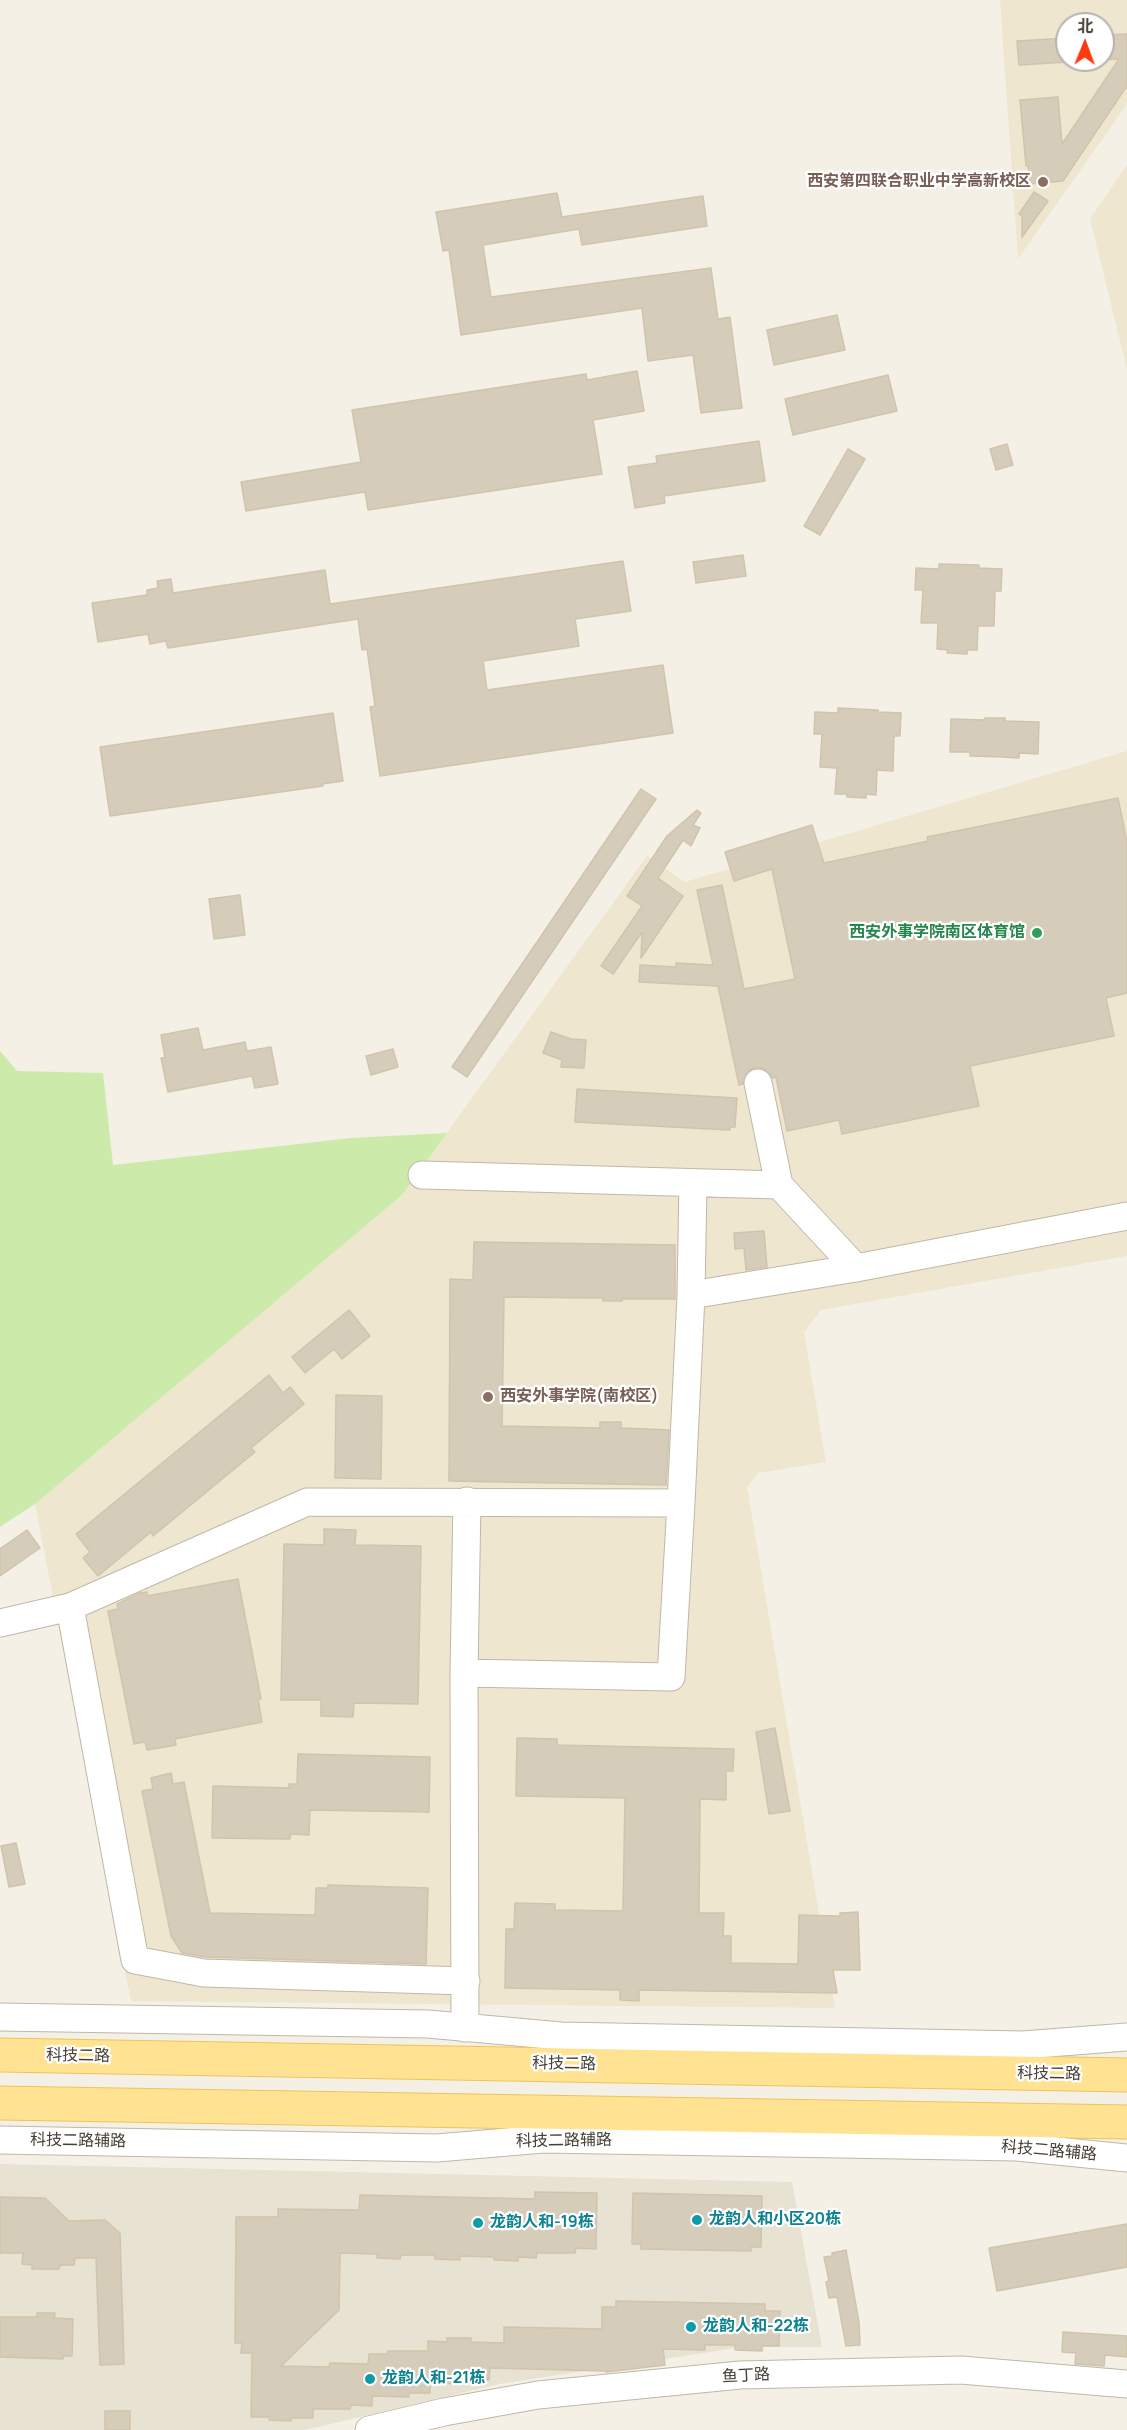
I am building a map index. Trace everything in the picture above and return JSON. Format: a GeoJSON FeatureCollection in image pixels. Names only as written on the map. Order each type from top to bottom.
{"type":"FeatureCollection","features":[{"type":"Feature","properties":{"kind":"main road","name":"科技二路"},"geometry":{"type":"LineString","coordinates":[[0,2055],[1127,2075]]}},
{"type":"Feature","properties":{"kind":"main road"},"geometry":{"type":"LineString","coordinates":[[0,2103],[1127,2122]]}},
{"type":"Feature","properties":{"kind":"street"},"geometry":{"type":"LineString","coordinates":[[758,1083],[779,1185],[856,1268]]}},
{"type":"Feature","properties":{"kind":"street"},"geometry":{"type":"LineString","coordinates":[[422,1175],[779,1185]]}},
{"type":"Feature","properties":{"kind":"street"},"geometry":{"type":"LineString","coordinates":[[464,1673],[672,1677],[691,1295],[693,1183]]}},
{"type":"Feature","properties":{"kind":"street"},"geometry":{"type":"LineString","coordinates":[[691,1295],[856,1268],[1127,1216]]}},
{"type":"Feature","properties":{"kind":"street"},"geometry":{"type":"LineString","coordinates":[[465,2028],[464,1673],[467,1501]]}},
{"type":"Feature","properties":{"kind":"street"},"geometry":{"type":"LineString","coordinates":[[0,1623],[70,1607],[307,1502],[681,1503]]}},
{"type":"Feature","properties":{"kind":"street"},"geometry":{"type":"LineString","coordinates":[[70,1607],[135,1960],[204,1973],[465,1981]]}},
{"type":"Feature","properties":{"kind":"street"},"geometry":{"type":"LineString","coordinates":[[0,2017],[428,2024],[561,2036],[1012,2044],[1127,2037]]}},
{"type":"Feature","properties":{"kind":"street","name":"科技二路辅路"},"geometry":{"type":"LineString","coordinates":[[0,2140],[437,2148],[555,2139],[1017,2147],[1127,2158]]}},
{"type":"Feature","properties":{"kind":"street","name":"鱼丁路"},"geometry":{"type":"LineString","coordinates":[[369,2430],[444,2412],[538,2395],[740,2375],[961,2370],[1127,2384]]}},
{"type":"Feature","properties":{"kind":"shaded area","name":"西安第四联合职业中学高新校区"},"geometry":{"type":"Polygon","coordinates":[[[1000,0],[1127,0],[1127,104],[1018,259],[1000,0]]]}},
{"type":"Feature","properties":{"kind":"shaded area"},"geometry":{"type":"Polygon","coordinates":[[[1127,165],[1127,369],[1090,219],[1127,165]]]}},
{"type":"Feature","properties":{"kind":"shaded area","name":"西安外事学院(南校区)"},"geometry":{"type":"Polygon","coordinates":[[[1127,751],[1127,1256],[821,1310],[804,1332],[826,1462],[758,1473],[747,1487],[835,2008],[131,2001],[35,1504],[402,1195],[647,856],[685,882],[1127,751]]]}},
{"type":"Feature","properties":{"kind":"shaded area"},"geometry":{"type":"Polygon","coordinates":[[[0,2164],[792,2182],[822,2347],[743,2347],[499,2384],[305,2430],[0,2430],[0,2164]]]}},
{"type":"Feature","properties":{"kind":"green space"},"geometry":{"type":"Polygon","coordinates":[[[0,1051],[17,1071],[103,1073],[113,1165],[351,1138],[447,1133],[402,1195],[35,1504],[0,1527],[0,1051]]]}},
{"type":"Feature","properties":{"kind":"building"},"geometry":{"type":"Polygon","coordinates":[[[1115,34],[1127,34],[1127,86],[1063,181],[1030,184],[1028,166],[1026,166],[1020,100],[1058,97],[1062,144],[1110,72],[1115,72],[1115,65],[1119,59],[1115,59],[1115,34]]]}},
{"type":"Feature","properties":{"kind":"building"},"geometry":{"type":"Polygon","coordinates":[[[1055,39],[1055,63],[1019,65],[1017,41],[1055,39]]]}},
{"type":"Feature","properties":{"kind":"building"},"geometry":{"type":"Polygon","coordinates":[[[1034,192],[1048,201],[1022,237],[1022,216],[1019,214],[1034,192]]]}},
{"type":"Feature","properties":{"kind":"building"},"geometry":{"type":"Polygon","coordinates":[[[557,193],[562,217],[703,196],[707,226],[582,245],[579,229],[483,245],[491,297],[711,268],[718,319],[730,317],[742,408],[701,413],[693,355],[648,361],[642,308],[461,335],[449,250],[443,251],[436,212],[557,193]]]}},
{"type":"Feature","properties":{"kind":"building"},"geometry":{"type":"Polygon","coordinates":[[[837,315],[845,350],[774,365],[767,330],[837,315]]]}},
{"type":"Feature","properties":{"kind":"building"},"geometry":{"type":"Polygon","coordinates":[[[637,371],[644,411],[593,420],[602,474],[368,510],[365,492],[246,511],[241,482],[361,462],[352,410],[586,374],[587,380],[637,371]]]}},
{"type":"Feature","properties":{"kind":"building"},"geometry":{"type":"Polygon","coordinates":[[[888,375],[897,411],[793,435],[785,399],[888,375]]]}},
{"type":"Feature","properties":{"kind":"building"},"geometry":{"type":"Polygon","coordinates":[[[759,441],[765,481],[664,496],[665,503],[635,508],[628,467],[657,463],[656,456],[759,441]]]}},
{"type":"Feature","properties":{"kind":"building"},"geometry":{"type":"Polygon","coordinates":[[[1007,444],[1013,465],[996,470],[990,449],[1007,444]]]}},
{"type":"Feature","properties":{"kind":"building"},"geometry":{"type":"Polygon","coordinates":[[[848,449],[865,459],[820,535],[804,526],[848,449]]]}},
{"type":"Feature","properties":{"kind":"building"},"geometry":{"type":"Polygon","coordinates":[[[743,555],[746,576],[696,583],[693,562],[743,555]]]}},
{"type":"Feature","properties":{"kind":"building"},"geometry":{"type":"Polygon","coordinates":[[[623,561],[631,611],[575,619],[579,646],[483,661],[487,690],[663,665],[673,733],[380,776],[370,707],[375,706],[367,649],[362,650],[358,619],[168,648],[166,641],[150,644],[148,634],[98,642],[92,603],[147,595],[147,590],[158,588],[157,581],[171,579],[173,593],[325,570],[330,604],[623,561]]]}},
{"type":"Feature","properties":{"kind":"building"},"geometry":{"type":"Polygon","coordinates":[[[939,564],[979,565],[979,568],[1002,569],[1001,591],[995,591],[994,626],[978,626],[977,650],[967,650],[967,654],[947,653],[948,650],[937,649],[938,623],[921,623],[923,590],[915,590],[916,568],[939,569],[939,564]]]}},
{"type":"Feature","properties":{"kind":"building"},"geometry":{"type":"Polygon","coordinates":[[[838,708],[901,713],[900,736],[894,736],[893,771],[877,770],[876,795],[866,794],[866,798],[835,794],[837,768],[820,767],[822,734],[814,734],[815,712],[838,713],[838,708]]]}},
{"type":"Feature","properties":{"kind":"building"},"geometry":{"type":"Polygon","coordinates":[[[333,713],[343,781],[322,784],[323,786],[110,816],[100,747],[333,713]]]}},
{"type":"Feature","properties":{"kind":"building"},"geometry":{"type":"Polygon","coordinates":[[[985,718],[1039,722],[1038,754],[1019,753],[1019,758],[970,756],[970,752],[950,752],[951,719],[985,720],[985,718]]]}},
{"type":"Feature","properties":{"kind":"building"},"geometry":{"type":"Polygon","coordinates":[[[641,789],[656,799],[467,1077],[452,1067],[641,789]]]}},
{"type":"Feature","properties":{"kind":"building","name":"西安外事学院南区体育馆"},"geometry":{"type":"Polygon","coordinates":[[[1118,798],[1127,842],[1127,993],[1106,998],[1114,1036],[970,1066],[979,1106],[842,1134],[839,1120],[787,1131],[776,1077],[772,1078],[763,1068],[754,1068],[747,1072],[743,1084],[739,1085],[718,986],[639,982],[640,965],[676,967],[676,963],[713,965],[697,890],[722,885],[744,989],[795,979],[772,869],[734,881],[725,852],[812,825],[824,863],[928,841],[927,837],[1118,798]]]}},
{"type":"Feature","properties":{"kind":"building"},"geometry":{"type":"Polygon","coordinates":[[[697,810],[701,813],[693,825],[700,828],[691,846],[683,840],[658,878],[683,896],[641,958],[642,932],[613,974],[601,966],[642,906],[627,896],[667,836],[697,810]]]}},
{"type":"Feature","properties":{"kind":"building"},"geometry":{"type":"Polygon","coordinates":[[[240,895],[245,935],[214,939],[209,899],[240,895]]]}},
{"type":"Feature","properties":{"kind":"building"},"geometry":{"type":"Polygon","coordinates":[[[198,1028],[203,1050],[245,1042],[247,1051],[271,1047],[278,1084],[255,1088],[252,1076],[168,1092],[161,1058],[165,1058],[161,1035],[198,1028]]]}},
{"type":"Feature","properties":{"kind":"building"},"geometry":{"type":"Polygon","coordinates":[[[551,1032],[571,1039],[586,1040],[584,1068],[561,1067],[562,1060],[543,1053],[551,1032]]]}},
{"type":"Feature","properties":{"kind":"building"},"geometry":{"type":"Polygon","coordinates":[[[393,1049],[398,1067],[371,1075],[366,1056],[393,1049]]]}},
{"type":"Feature","properties":{"kind":"building"},"geometry":{"type":"Polygon","coordinates":[[[577,1089],[737,1098],[735,1127],[730,1127],[730,1130],[575,1122],[577,1089]]]}},
{"type":"Feature","properties":{"kind":"building"},"geometry":{"type":"Polygon","coordinates":[[[764,1231],[767,1267],[746,1270],[744,1248],[735,1249],[734,1233],[764,1231]]]}},
{"type":"Feature","properties":{"kind":"building"},"geometry":{"type":"Polygon","coordinates":[[[474,1242],[675,1245],[675,1299],[603,1301],[603,1298],[504,1297],[502,1426],[600,1428],[600,1422],[621,1422],[621,1428],[669,1430],[666,1485],[449,1481],[450,1279],[473,1280],[474,1242]]]}},
{"type":"Feature","properties":{"kind":"building"},"geometry":{"type":"Polygon","coordinates":[[[349,1310],[370,1336],[342,1359],[334,1349],[305,1373],[292,1357],[349,1310]]]}},
{"type":"Feature","properties":{"kind":"building"},"geometry":{"type":"Polygon","coordinates":[[[269,1375],[283,1393],[290,1387],[304,1404],[251,1448],[255,1452],[153,1536],[151,1532],[98,1576],[83,1558],[90,1552],[76,1534],[269,1375]]]}},
{"type":"Feature","properties":{"kind":"building"},"geometry":{"type":"Polygon","coordinates":[[[336,1395],[382,1396],[381,1479],[335,1478],[336,1395]]]}},
{"type":"Feature","properties":{"kind":"building"},"geometry":{"type":"Polygon","coordinates":[[[324,1529],[356,1530],[355,1545],[421,1546],[418,1704],[354,1703],[353,1717],[321,1716],[321,1700],[281,1700],[284,1544],[324,1545],[324,1529]]]}},
{"type":"Feature","properties":{"kind":"building"},"geometry":{"type":"Polygon","coordinates":[[[27,1530],[40,1548],[0,1576],[0,1549],[27,1530]]]}},
{"type":"Feature","properties":{"kind":"building"},"geometry":{"type":"Polygon","coordinates":[[[238,1579],[261,1699],[258,1699],[262,1722],[175,1739],[176,1745],[147,1750],[145,1742],[134,1744],[108,1611],[118,1609],[117,1604],[140,1593],[147,1592],[147,1596],[238,1579]]]}},
{"type":"Feature","properties":{"kind":"building"},"geometry":{"type":"Polygon","coordinates":[[[775,1728],[790,1811],[769,1814],[756,1732],[775,1728]]]}},
{"type":"Feature","properties":{"kind":"building"},"geometry":{"type":"Polygon","coordinates":[[[517,1738],[557,1739],[557,1745],[734,1749],[733,1771],[726,1771],[726,1800],[700,1799],[699,1913],[724,1913],[723,1936],[731,1936],[731,1963],[798,1964],[799,1915],[840,1916],[840,1913],[858,1912],[860,1970],[833,1970],[837,1993],[639,1990],[639,2001],[620,2000],[620,1990],[505,1988],[506,1929],[514,1929],[515,1903],[555,1904],[555,1910],[623,1911],[625,1798],[516,1796],[517,1738]]]}},
{"type":"Feature","properties":{"kind":"building"},"geometry":{"type":"Polygon","coordinates":[[[298,1754],[430,1757],[429,1812],[310,1810],[309,1835],[290,1834],[290,1839],[212,1838],[213,1786],[289,1788],[289,1784],[297,1784],[298,1754]]]}},
{"type":"Feature","properties":{"kind":"building"},"geometry":{"type":"Polygon","coordinates":[[[171,1773],[173,1784],[184,1782],[210,1913],[315,1915],[316,1888],[328,1888],[328,1885],[428,1888],[426,1964],[206,1957],[182,1953],[171,1936],[142,1791],[153,1789],[151,1778],[171,1773]]]}},
{"type":"Feature","properties":{"kind":"building"},"geometry":{"type":"Polygon","coordinates":[[[16,1843],[25,1884],[9,1887],[1,1846],[16,1843]]]}},
{"type":"Feature","properties":{"kind":"building"},"geometry":{"type":"Polygon","coordinates":[[[535,2192],[597,2193],[596,2249],[576,2248],[575,2253],[537,2253],[536,2258],[518,2257],[518,2261],[494,2260],[494,2257],[460,2256],[460,2260],[435,2259],[435,2255],[401,2255],[400,2259],[377,2258],[377,2254],[340,2253],[339,2310],[281,2366],[329,2367],[330,2363],[368,2364],[369,2354],[388,2354],[388,2351],[428,2351],[428,2341],[447,2342],[447,2338],[471,2338],[471,2342],[504,2343],[504,2327],[602,2329],[602,2307],[616,2307],[616,2301],[765,2304],[765,2311],[780,2311],[779,2346],[762,2346],[762,2351],[735,2350],[735,2345],[705,2345],[705,2350],[663,2349],[665,2365],[606,2372],[490,2368],[489,2380],[468,2380],[468,2384],[430,2383],[430,2393],[409,2393],[409,2397],[372,2396],[372,2406],[351,2405],[350,2409],[313,2409],[313,2418],[291,2418],[291,2421],[251,2417],[252,2353],[241,2353],[242,2343],[235,2343],[236,2217],[278,2217],[278,2209],[359,2210],[360,2195],[535,2199],[535,2192]]]}},
{"type":"Feature","properties":{"kind":"building","name":"龙韵人和小区20栋"},"geometry":{"type":"Polygon","coordinates":[[[633,2193],[762,2196],[761,2247],[751,2247],[751,2251],[641,2249],[641,2244],[632,2244],[633,2193]]]}},
{"type":"Feature","properties":{"kind":"building"},"geometry":{"type":"Polygon","coordinates":[[[0,2197],[45,2198],[69,2221],[105,2220],[120,2233],[124,2364],[100,2365],[96,2258],[75,2258],[74,2265],[60,2265],[59,2269],[32,2269],[32,2265],[22,2264],[23,2253],[0,2253],[0,2197]]]}},
{"type":"Feature","properties":{"kind":"building"},"geometry":{"type":"Polygon","coordinates":[[[1127,2224],[1127,2267],[997,2291],[989,2248],[1127,2224]]]}},
{"type":"Feature","properties":{"kind":"building"},"geometry":{"type":"Polygon","coordinates":[[[846,2250],[859,2322],[860,2345],[846,2346],[837,2297],[829,2298],[826,2282],[829,2281],[824,2257],[846,2250]]]}},
{"type":"Feature","properties":{"kind":"building"},"geometry":{"type":"Polygon","coordinates":[[[37,2313],[55,2313],[54,2318],[73,2319],[72,2356],[63,2356],[63,2359],[0,2357],[0,2317],[37,2317],[37,2313]]]}},
{"type":"Feature","properties":{"kind":"building"},"geometry":{"type":"Polygon","coordinates":[[[1063,2332],[1127,2336],[1127,2357],[1105,2355],[1104,2366],[1075,2364],[1076,2353],[1062,2352],[1063,2332]]]}},
{"type":"Feature","properties":{"kind":"building"},"geometry":{"type":"Polygon","coordinates":[[[105,2411],[130,2411],[130,2430],[105,2430],[105,2411]]]}},
{"type":"Feature","properties":{"kind":"place","name":"西安第四联合职业中学高新校区"},"geometry":{"type":"Point","coordinates":[1043,182]}},
{"type":"Feature","properties":{"kind":"place","name":"西安外事学院南区体育馆"},"geometry":{"type":"Point","coordinates":[1037,933]}},
{"type":"Feature","properties":{"kind":"place","name":"西安外事学院(南校区)"},"geometry":{"type":"Point","coordinates":[488,1397]}},
{"type":"Feature","properties":{"kind":"place","name":"龙韵人和小区20栋"},"geometry":{"type":"Point","coordinates":[697,2220]}},
{"type":"Feature","properties":{"kind":"place","name":"龙韵人和-19栋"},"geometry":{"type":"Point","coordinates":[478,2223]}},
{"type":"Feature","properties":{"kind":"place","name":"龙韵人和-22栋"},"geometry":{"type":"Point","coordinates":[691,2327]}},
{"type":"Feature","properties":{"kind":"place","name":"龙韵人和-21栋"},"geometry":{"type":"Point","coordinates":[370,2379]}}]}
